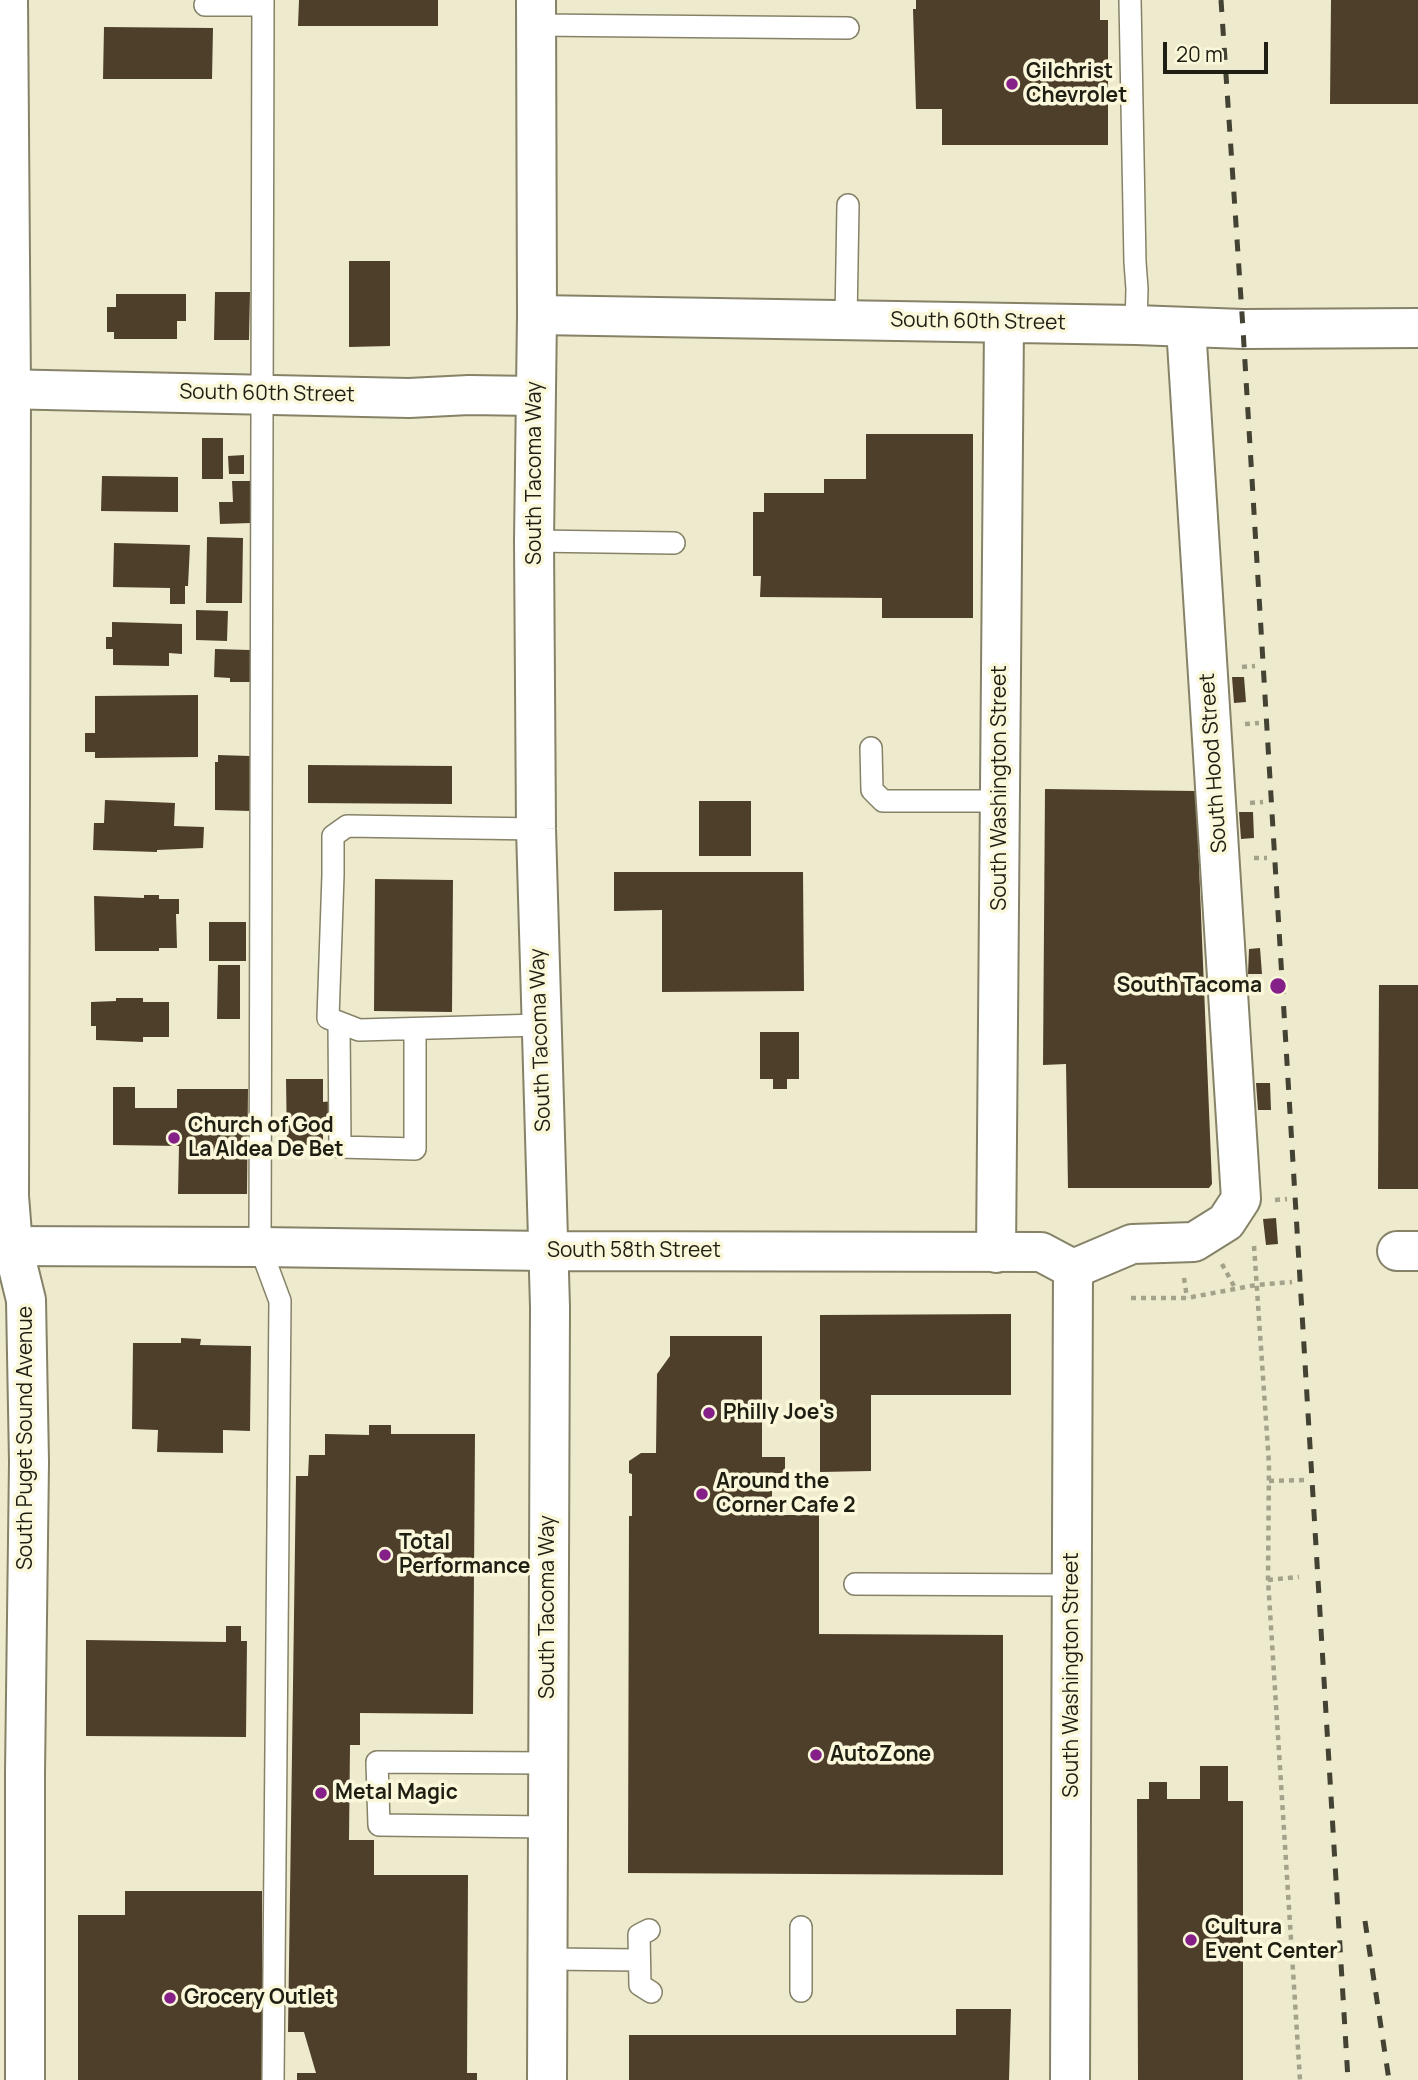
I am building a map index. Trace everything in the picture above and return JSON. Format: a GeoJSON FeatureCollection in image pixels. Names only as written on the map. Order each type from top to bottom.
{"type":"FeatureCollection","features":[{"type":"Feature","properties":{"kind":"street","name":"South Puget Sound Avenue"},"geometry":{"type":"LineString","coordinates":[[8,0],[7,1246],[26,1300],[28,1408],[25,2080]]}},
{"type":"Feature","properties":{"kind":"street","name":"South Tacoma Way"},"geometry":{"type":"LineString","coordinates":[[536,12],[536,829],[550,1307],[547,2080]]}},
{"type":"Feature","properties":{"kind":"street","name":"South 60th Street"},"geometry":{"type":"LineString","coordinates":[[537,315],[1186,327],[1418,328]]}},
{"type":"Feature","properties":{"kind":"street","name":"South Washington Street"},"geometry":{"type":"LineString","coordinates":[[996,1253],[1004,324]]}},
{"type":"Feature","properties":{"kind":"street","name":"South Hood Street"},"geometry":{"type":"LineString","coordinates":[[1073,1269],[1132,1244],[1194,1242],[1226,1222],[1241,1199],[1186,327]]}},
{"type":"Feature","properties":{"kind":"street","name":"South 60th Street"},"geometry":{"type":"LineString","coordinates":[[6,389],[409,398],[534,396]]}},
{"type":"Feature","properties":{"kind":"street","name":"South 58th Street"},"geometry":{"type":"LineString","coordinates":[[7,1246],[1041,1252],[1073,1269]]}},
{"type":"Feature","properties":{"kind":"street","name":"South Washington Street"},"geometry":{"type":"LineString","coordinates":[[1070,2080],[1073,1269]]}},
{"type":"Feature","properties":{"kind":"lane"},"geometry":{"type":"LineString","coordinates":[[1130,0],[1135,262],[1138,289],[1136,325]]}},
{"type":"Feature","properties":{"kind":"lane"},"geometry":{"type":"LineString","coordinates":[[205,5],[263,2],[260,1247],[280,1301],[273,2080]]}},
{"type":"Feature","properties":{"kind":"lane"},"geometry":{"type":"LineString","coordinates":[[536,12],[848,28]]}},
{"type":"Feature","properties":{"kind":"lane"},"geometry":{"type":"LineString","coordinates":[[846,320],[848,205]]}},
{"type":"Feature","properties":{"kind":"lane"},"geometry":{"type":"LineString","coordinates":[[534,541],[674,543]]}},
{"type":"Feature","properties":{"kind":"lane"},"geometry":{"type":"LineString","coordinates":[[871,748],[872,790],[883,801],[1000,801]]}},
{"type":"Feature","properties":{"kind":"lane"},"geometry":{"type":"LineString","coordinates":[[536,829],[347,826],[332,836],[328,1018],[359,1030],[540,1025]]}},
{"type":"Feature","properties":{"kind":"lane"},"geometry":{"type":"LineString","coordinates":[[339,1023],[340,1147],[415,1149],[415,1029]]}},
{"type":"Feature","properties":{"kind":"lane"},"geometry":{"type":"LineString","coordinates":[[855,1584],[1072,1585]]}},
{"type":"Feature","properties":{"kind":"lane"},"geometry":{"type":"LineString","coordinates":[[547,1827],[379,1825],[377,1762],[548,1763]]}},
{"type":"Feature","properties":{"kind":"lane"},"geometry":{"type":"LineString","coordinates":[[801,1927],[801,1991]]}},
{"type":"Feature","properties":{"kind":"lane"},"geometry":{"type":"LineString","coordinates":[[649,1930],[639,1935],[638,1960],[640,1985],[651,1992]]}},
{"type":"Feature","properties":{"kind":"lane"},"geometry":{"type":"LineString","coordinates":[[548,1959],[638,1960]]}},
{"type":"Feature","properties":{"kind":"path"},"geometry":{"type":"LineString","coordinates":[[1254,1245],[1269,1481],[1268,1580],[1300,2080]]}},
{"type":"Feature","properties":{"kind":"path"},"geometry":{"type":"LineString","coordinates":[[1228,1275],[1235,1289]]}},
{"type":"Feature","properties":{"kind":"path"},"geometry":{"type":"LineString","coordinates":[[1131,1298],[1187,1298],[1256,1285],[1292,1282]]}},
{"type":"Feature","properties":{"kind":"path"},"geometry":{"type":"LineString","coordinates":[[1186,1290],[1187,1298]]}},
{"type":"Feature","properties":{"kind":"path"},"geometry":{"type":"LineString","coordinates":[[1269,1481],[1304,1480]]}},
{"type":"Feature","properties":{"kind":"path"},"geometry":{"type":"LineString","coordinates":[[1268,1580],[1299,1577]]}},
{"type":"Feature","properties":{"kind":"building"},"geometry":{"type":"Polygon","coordinates":[[[299,0],[438,0],[438,26],[298,26],[299,0]]]}},
{"type":"Feature","properties":{"kind":"building","name":"Gilchrist Chevrolet"},"geometry":{"type":"Polygon","coordinates":[[[916,0],[1100,0],[1100,20],[1108,20],[1108,145],[942,145],[942,109],[916,109],[913,9],[916,9],[916,0]]]}},
{"type":"Feature","properties":{"kind":"building"},"geometry":{"type":"Polygon","coordinates":[[[1331,0],[1418,0],[1418,104],[1330,104],[1331,0]]]}},
{"type":"Feature","properties":{"kind":"building"},"geometry":{"type":"Polygon","coordinates":[[[104,27],[213,28],[212,79],[103,79],[104,27]]]}},
{"type":"Feature","properties":{"kind":"building"},"geometry":{"type":"Polygon","coordinates":[[[349,261],[390,261],[390,346],[349,347],[349,261]]]}},
{"type":"Feature","properties":{"kind":"building"},"geometry":{"type":"Polygon","coordinates":[[[215,292],[250,292],[249,340],[214,340],[215,292]]]}},
{"type":"Feature","properties":{"kind":"building"},"geometry":{"type":"Polygon","coordinates":[[[116,294],[186,294],[186,321],[177,321],[177,339],[114,339],[114,332],[107,332],[107,307],[116,307],[116,294]]]}},
{"type":"Feature","properties":{"kind":"building"},"geometry":{"type":"Polygon","coordinates":[[[866,434],[973,434],[973,618],[882,618],[882,598],[760,597],[761,576],[753,576],[753,512],[764,512],[764,493],[824,493],[824,479],[866,479],[866,434]]]}},
{"type":"Feature","properties":{"kind":"building"},"geometry":{"type":"Polygon","coordinates":[[[202,438],[223,438],[223,479],[202,479],[202,438]]]}},
{"type":"Feature","properties":{"kind":"building"},"geometry":{"type":"Polygon","coordinates":[[[244,455],[244,474],[229,474],[228,456],[244,455]]]}},
{"type":"Feature","properties":{"kind":"building"},"geometry":{"type":"Polygon","coordinates":[[[102,476],[178,477],[178,512],[101,511],[102,476]]]}},
{"type":"Feature","properties":{"kind":"building"},"geometry":{"type":"Polygon","coordinates":[[[232,481],[251,481],[251,523],[220,524],[219,502],[233,502],[232,481]]]}},
{"type":"Feature","properties":{"kind":"building"},"geometry":{"type":"Polygon","coordinates":[[[207,537],[243,538],[242,603],[206,603],[207,537]]]}},
{"type":"Feature","properties":{"kind":"building"},"geometry":{"type":"Polygon","coordinates":[[[114,543],[190,545],[185,604],[170,604],[170,588],[113,587],[114,543]]]}},
{"type":"Feature","properties":{"kind":"building"},"geometry":{"type":"Polygon","coordinates":[[[196,610],[228,611],[227,641],[196,640],[196,610]]]}},
{"type":"Feature","properties":{"kind":"building"},"geometry":{"type":"Polygon","coordinates":[[[112,622],[182,624],[182,654],[169,653],[169,666],[113,665],[113,649],[106,649],[106,637],[112,637],[112,622]]]}},
{"type":"Feature","properties":{"kind":"building"},"geometry":{"type":"Polygon","coordinates":[[[215,649],[250,650],[250,682],[230,682],[230,678],[214,677],[215,649]]]}},
{"type":"Feature","properties":{"kind":"building"},"geometry":{"type":"Polygon","coordinates":[[[1232,677],[1244,677],[1246,702],[1234,703],[1232,677]]]}},
{"type":"Feature","properties":{"kind":"building"},"geometry":{"type":"Polygon","coordinates":[[[198,695],[198,757],[95,758],[95,752],[85,752],[85,733],[95,733],[95,696],[198,695]]]}},
{"type":"Feature","properties":{"kind":"building"},"geometry":{"type":"Polygon","coordinates":[[[218,755],[250,756],[250,811],[215,810],[215,762],[218,762],[218,755]]]}},
{"type":"Feature","properties":{"kind":"building"},"geometry":{"type":"Polygon","coordinates":[[[308,765],[452,766],[452,804],[308,803],[308,765]]]}},
{"type":"Feature","properties":{"kind":"building"},"geometry":{"type":"Polygon","coordinates":[[[1045,789],[1196,791],[1212,1184],[1209,1188],[1068,1188],[1066,1064],[1043,1065],[1045,789]]]}},
{"type":"Feature","properties":{"kind":"building"},"geometry":{"type":"Polygon","coordinates":[[[105,800],[175,803],[174,826],[204,827],[203,848],[157,852],[93,850],[94,823],[104,823],[105,800]]]}},
{"type":"Feature","properties":{"kind":"building"},"geometry":{"type":"Polygon","coordinates":[[[699,801],[751,801],[751,856],[699,856],[699,801]]]}},
{"type":"Feature","properties":{"kind":"building"},"geometry":{"type":"Polygon","coordinates":[[[1239,812],[1253,812],[1254,838],[1241,839],[1239,812]]]}},
{"type":"Feature","properties":{"kind":"building"},"geometry":{"type":"Polygon","coordinates":[[[614,872],[803,872],[804,991],[662,992],[662,910],[614,911],[614,872]]]}},
{"type":"Feature","properties":{"kind":"building"},"geometry":{"type":"Polygon","coordinates":[[[375,879],[453,880],[452,1012],[374,1011],[375,879]]]}},
{"type":"Feature","properties":{"kind":"building"},"geometry":{"type":"Polygon","coordinates":[[[144,895],[159,895],[159,899],[179,899],[179,914],[176,914],[177,948],[159,948],[159,951],[95,951],[94,896],[144,898],[144,895]]]}},
{"type":"Feature","properties":{"kind":"building"},"geometry":{"type":"Polygon","coordinates":[[[209,922],[246,922],[246,961],[209,961],[209,922]]]}},
{"type":"Feature","properties":{"kind":"building"},"geometry":{"type":"Polygon","coordinates":[[[1260,948],[1262,974],[1248,974],[1249,949],[1260,948]]]}},
{"type":"Feature","properties":{"kind":"building"},"geometry":{"type":"Polygon","coordinates":[[[218,965],[240,965],[240,1019],[217,1019],[218,965]]]}},
{"type":"Feature","properties":{"kind":"building"},"geometry":{"type":"Polygon","coordinates":[[[1379,985],[1418,985],[1418,1189],[1378,1189],[1379,985]]]}},
{"type":"Feature","properties":{"kind":"building"},"geometry":{"type":"Polygon","coordinates":[[[116,998],[169,1002],[169,1037],[143,1037],[143,1042],[96,1040],[96,1026],[91,1026],[91,1002],[116,1001],[116,998]]]}},
{"type":"Feature","properties":{"kind":"building"},"geometry":{"type":"Polygon","coordinates":[[[760,1032],[799,1032],[799,1079],[787,1079],[787,1089],[773,1089],[773,1079],[760,1079],[760,1032]]]}},
{"type":"Feature","properties":{"kind":"building"},"geometry":{"type":"Polygon","coordinates":[[[286,1079],[323,1079],[323,1102],[333,1101],[333,1134],[323,1134],[323,1145],[287,1145],[286,1079]]]}},
{"type":"Feature","properties":{"kind":"building"},"geometry":{"type":"Polygon","coordinates":[[[1256,1083],[1270,1083],[1271,1110],[1258,1110],[1256,1083]]]}},
{"type":"Feature","properties":{"kind":"building"},"geometry":{"type":"Polygon","coordinates":[[[113,1087],[135,1087],[135,1108],[177,1108],[177,1089],[248,1089],[247,1194],[178,1194],[179,1146],[113,1145],[113,1087]]]}},
{"type":"Feature","properties":{"kind":"building"},"geometry":{"type":"Polygon","coordinates":[[[1276,1218],[1278,1244],[1266,1245],[1263,1219],[1276,1218]]]}},
{"type":"Feature","properties":{"kind":"building"},"geometry":{"type":"Polygon","coordinates":[[[1011,1314],[1011,1395],[871,1395],[871,1471],[820,1472],[820,1315],[1011,1314]]]}},
{"type":"Feature","properties":{"kind":"building","name":"AutoZone"},"geometry":{"type":"Polygon","coordinates":[[[670,1336],[762,1336],[762,1457],[785,1457],[785,1473],[772,1473],[772,1515],[819,1515],[819,1634],[1003,1635],[1003,1875],[628,1873],[629,1516],[632,1516],[632,1474],[629,1473],[629,1461],[641,1453],[656,1453],[657,1374],[670,1356],[670,1336]]]}},
{"type":"Feature","properties":{"kind":"building"},"geometry":{"type":"Polygon","coordinates":[[[181,1338],[201,1339],[200,1345],[251,1346],[250,1431],[223,1430],[223,1453],[157,1452],[158,1430],[132,1429],[133,1343],[181,1343],[181,1338]]]}},
{"type":"Feature","properties":{"kind":"building"},"geometry":{"type":"Polygon","coordinates":[[[369,1425],[391,1425],[391,1434],[475,1434],[473,1714],[360,1713],[360,1745],[350,1745],[349,1840],[374,1840],[374,1875],[468,1875],[467,2073],[477,2073],[477,2080],[297,2080],[297,2073],[316,2073],[304,2032],[288,2032],[296,1476],[308,1476],[309,1455],[325,1455],[325,1434],[369,1435],[369,1425]]]}},
{"type":"Feature","properties":{"kind":"building"},"geometry":{"type":"Polygon","coordinates":[[[226,1626],[241,1626],[241,1641],[247,1641],[246,1737],[86,1736],[86,1640],[226,1642],[226,1626]]]}},
{"type":"Feature","properties":{"kind":"building","name":"Cultura Event Center"},"geometry":{"type":"Polygon","coordinates":[[[1200,1766],[1228,1766],[1228,1801],[1243,1801],[1243,2080],[1138,2080],[1137,1799],[1149,1799],[1149,1782],[1167,1782],[1167,1799],[1200,1799],[1200,1766]]]}},
{"type":"Feature","properties":{"kind":"building","name":"Grocery Outlet"},"geometry":{"type":"Polygon","coordinates":[[[125,1891],[262,1891],[262,2080],[78,2080],[78,1915],[125,1915],[125,1891]]]}},
{"type":"Feature","properties":{"kind":"building"},"geometry":{"type":"Polygon","coordinates":[[[956,2009],[1011,2009],[1009,2080],[629,2080],[629,2035],[956,2035],[956,2009]]]}},
{"type":"Feature","properties":{"kind":"railway"},"geometry":{"type":"LineString","coordinates":[[1221,0],[1348,2080]]}},
{"type":"Feature","properties":{"kind":"railway"},"geometry":{"type":"LineString","coordinates":[[1365,1921],[1389,2080]]}},
{"type":"Feature","properties":{"kind":"place","name":"Gilchrist Chevrolet"},"geometry":{"type":"Point","coordinates":[1012,84]}},
{"type":"Feature","properties":{"kind":"place","name":"South Tacoma"},"geometry":{"type":"Point","coordinates":[1278,986]}},
{"type":"Feature","properties":{"kind":"place","name":"Church of God La Aldea De Bet"},"geometry":{"type":"Point","coordinates":[174,1138]}},
{"type":"Feature","properties":{"kind":"place","name":"Philly Joe's"},"geometry":{"type":"Point","coordinates":[709,1413]}},
{"type":"Feature","properties":{"kind":"place","name":"Around the Corner Cafe 2"},"geometry":{"type":"Point","coordinates":[702,1494]}},
{"type":"Feature","properties":{"kind":"place","name":"Total Performance"},"geometry":{"type":"Point","coordinates":[385,1555]}},
{"type":"Feature","properties":{"kind":"place","name":"AutoZone"},"geometry":{"type":"Point","coordinates":[816,1755]}},
{"type":"Feature","properties":{"kind":"place","name":"Metal Magic"},"geometry":{"type":"Point","coordinates":[321,1793]}},
{"type":"Feature","properties":{"kind":"place","name":"Cultura Event Center"},"geometry":{"type":"Point","coordinates":[1191,1940]}},
{"type":"Feature","properties":{"kind":"place","name":"Grocery Outlet"},"geometry":{"type":"Point","coordinates":[170,1998]}}]}
